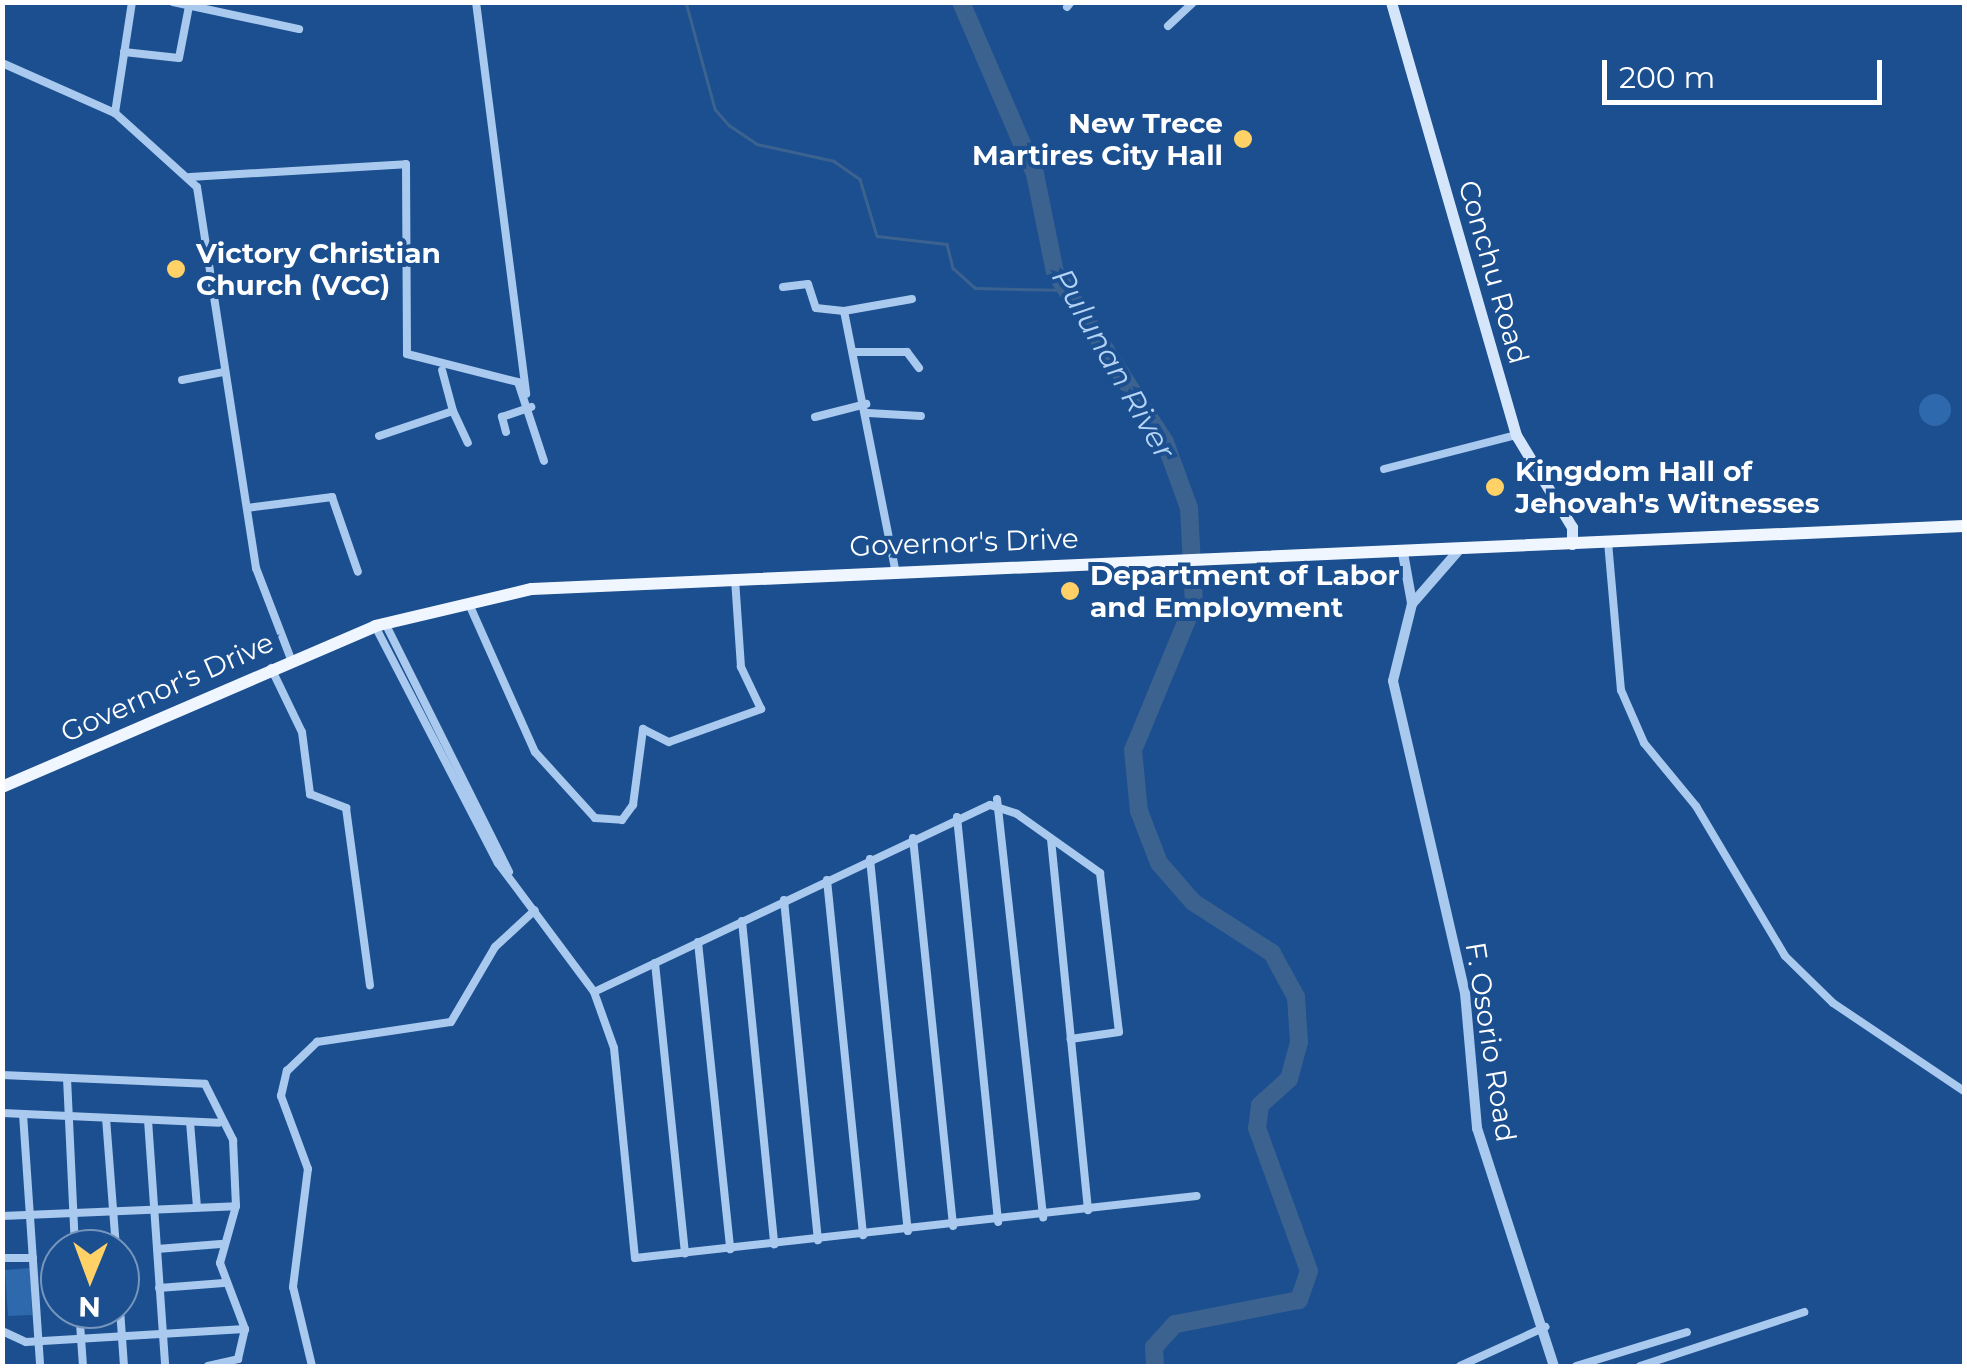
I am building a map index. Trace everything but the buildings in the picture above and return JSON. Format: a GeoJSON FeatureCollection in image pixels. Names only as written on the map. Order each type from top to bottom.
{"type":"FeatureCollection","features":[{"type":"Feature","properties":{"kind":"main road","name":"Conchu Road"},"geometry":{"type":"LineString","coordinates":[[1391,2],[1516,435],[1572,526],[1572,544]]}},
{"type":"Feature","properties":{"kind":"main road","name":"Governor's Drive"},"geometry":{"type":"LineString","coordinates":[[2,788],[291,659],[380,624],[468,600],[735,576],[1460,550],[1964,526]]}},
{"type":"Feature","properties":{"kind":"street"},"geometry":{"type":"LineString","coordinates":[[115,114],[132,2]]}},
{"type":"Feature","properties":{"kind":"street"},"geometry":{"type":"LineString","coordinates":[[173,2],[298,28]]}},
{"type":"Feature","properties":{"kind":"street"},"geometry":{"type":"LineString","coordinates":[[476,2],[526,394],[544,461]]}},
{"type":"Feature","properties":{"kind":"street"},"geometry":{"type":"LineString","coordinates":[[1168,26],[1194,2]]}},
{"type":"Feature","properties":{"kind":"street"},"geometry":{"type":"LineString","coordinates":[[124,52],[179,58],[189,6]]}},
{"type":"Feature","properties":{"kind":"street"},"geometry":{"type":"LineString","coordinates":[[2,63],[115,114],[190,178],[256,568],[291,659]]}},
{"type":"Feature","properties":{"kind":"street"},"geometry":{"type":"LineString","coordinates":[[190,178],[406,164],[406,349],[442,370],[510,378],[526,394]]}},
{"type":"Feature","properties":{"kind":"street"},"geometry":{"type":"LineString","coordinates":[[782,287],[808,284],[816,308],[844,310],[912,299]]}},
{"type":"Feature","properties":{"kind":"street"},"geometry":{"type":"LineString","coordinates":[[844,310],[867,409],[895,569]]}},
{"type":"Feature","properties":{"kind":"street"},"geometry":{"type":"LineString","coordinates":[[854,352],[910,352],[918,368]]}},
{"type":"Feature","properties":{"kind":"street"},"geometry":{"type":"LineString","coordinates":[[442,370],[452,411],[468,443]]}},
{"type":"Feature","properties":{"kind":"street"},"geometry":{"type":"LineString","coordinates":[[182,380],[224,372]]}},
{"type":"Feature","properties":{"kind":"street"},"geometry":{"type":"LineString","coordinates":[[506,432],[502,417],[530,406]]}},
{"type":"Feature","properties":{"kind":"street"},"geometry":{"type":"LineString","coordinates":[[815,417],[867,409],[921,416]]}},
{"type":"Feature","properties":{"kind":"street"},"geometry":{"type":"LineString","coordinates":[[379,436],[452,411]]}},
{"type":"Feature","properties":{"kind":"street"},"geometry":{"type":"LineString","coordinates":[[1384,469],[1516,435]]}},
{"type":"Feature","properties":{"kind":"street"},"geometry":{"type":"LineString","coordinates":[[247,508],[332,497],[358,572]]}},
{"type":"Feature","properties":{"kind":"street"},"geometry":{"type":"LineString","coordinates":[[1608,542],[1621,690],[1644,743],[1696,806],[1785,956],[1833,1003],[1964,1091]]}},
{"type":"Feature","properties":{"kind":"street","name":"F. Osorio Road"},"geometry":{"type":"LineString","coordinates":[[1460,550],[1412,604],[1393,654],[1397,702],[1465,993],[1477,1128],[1545,1327],[1554,1366]]}},
{"type":"Feature","properties":{"kind":"street","name":"F. Osorio Road"},"geometry":{"type":"LineString","coordinates":[[1404,552],[1412,604]]}},
{"type":"Feature","properties":{"kind":"street"},"geometry":{"type":"LineString","coordinates":[[468,600],[524,737],[595,818],[622,820],[633,805],[643,729],[669,742],[762,709],[742,667],[735,576]]}},
{"type":"Feature","properties":{"kind":"street"},"geometry":{"type":"LineString","coordinates":[[380,624],[509,872],[594,992],[614,1048],[635,1258],[1042,1218],[1196,1196]]}},
{"type":"Feature","properties":{"kind":"street"},"geometry":{"type":"LineString","coordinates":[[265,671],[302,732],[310,794],[346,808],[370,985]]}},
{"type":"Feature","properties":{"kind":"street"},"geometry":{"type":"LineString","coordinates":[[594,992],[957,817],[999,803]]}},
{"type":"Feature","properties":{"kind":"street"},"geometry":{"type":"LineString","coordinates":[[999,803],[1100,873],[1118,1032],[1071,1039]]}},
{"type":"Feature","properties":{"kind":"street"},"geometry":{"type":"LineString","coordinates":[[999,803],[1042,1218]]}},
{"type":"Feature","properties":{"kind":"street"},"geometry":{"type":"LineString","coordinates":[[957,817],[998,1222]]}},
{"type":"Feature","properties":{"kind":"street"},"geometry":{"type":"LineString","coordinates":[[913,838],[952,1226]]}},
{"type":"Feature","properties":{"kind":"street"},"geometry":{"type":"LineString","coordinates":[[1051,839],[1088,1210]]}},
{"type":"Feature","properties":{"kind":"street"},"geometry":{"type":"LineString","coordinates":[[870,859],[908,1231]]}},
{"type":"Feature","properties":{"kind":"street"},"geometry":{"type":"LineString","coordinates":[[827,880],[863,1236]]}},
{"type":"Feature","properties":{"kind":"street"},"geometry":{"type":"LineString","coordinates":[[784,900],[818,1240]]}},
{"type":"Feature","properties":{"kind":"street"},"geometry":{"type":"LineString","coordinates":[[312,1366],[293,1287],[308,1169],[281,1096],[287,1071],[316,1042],[451,1022],[495,947],[535,910]]}},
{"type":"Feature","properties":{"kind":"street"},"geometry":{"type":"LineString","coordinates":[[742,921],[774,1244]]}},
{"type":"Feature","properties":{"kind":"street"},"geometry":{"type":"LineString","coordinates":[[698,942],[730,1249]]}},
{"type":"Feature","properties":{"kind":"street"},"geometry":{"type":"LineString","coordinates":[[655,962],[685,1253]]}},
{"type":"Feature","properties":{"kind":"street"},"geometry":{"type":"LineString","coordinates":[[2,1076],[205,1084],[219,1123],[233,1140],[236,1206],[221,1244],[224,1283],[245,1329],[238,1359],[208,1366]]}},
{"type":"Feature","properties":{"kind":"street"},"geometry":{"type":"LineString","coordinates":[[67,1078],[73,1229]]}},
{"type":"Feature","properties":{"kind":"street"},"geometry":{"type":"LineString","coordinates":[[2,1113],[219,1123]]}},
{"type":"Feature","properties":{"kind":"street"},"geometry":{"type":"LineString","coordinates":[[23,1114],[40,1366]]}},
{"type":"Feature","properties":{"kind":"street"},"geometry":{"type":"LineString","coordinates":[[106,1118],[114,1229]]}},
{"type":"Feature","properties":{"kind":"street"},"geometry":{"type":"LineString","coordinates":[[148,1120],[164,1366]]}},
{"type":"Feature","properties":{"kind":"street"},"geometry":{"type":"LineString","coordinates":[[190,1122],[197,1208]]}},
{"type":"Feature","properties":{"kind":"street"},"geometry":{"type":"LineString","coordinates":[[2,1216],[236,1206]]}},
{"type":"Feature","properties":{"kind":"street"},"geometry":{"type":"LineString","coordinates":[[156,1249],[221,1244]]}},
{"type":"Feature","properties":{"kind":"street"},"geometry":{"type":"LineString","coordinates":[[2,1258],[33,1258]]}},
{"type":"Feature","properties":{"kind":"street"},"geometry":{"type":"LineString","coordinates":[[159,1288],[224,1283]]}},
{"type":"Feature","properties":{"kind":"street"},"geometry":{"type":"LineString","coordinates":[[1640,1366],[1804,1312]]}},
{"type":"Feature","properties":{"kind":"street"},"geometry":{"type":"LineString","coordinates":[[1460,1366],[1545,1327]]}},
{"type":"Feature","properties":{"kind":"street"},"geometry":{"type":"LineString","coordinates":[[80,1329],[83,1366]]}},
{"type":"Feature","properties":{"kind":"street"},"geometry":{"type":"LineString","coordinates":[[121,1329],[124,1366]]}},
{"type":"Feature","properties":{"kind":"street"},"geometry":{"type":"LineString","coordinates":[[2,1331],[39,1342],[245,1329]]}},
{"type":"Feature","properties":{"kind":"street"},"geometry":{"type":"LineString","coordinates":[[1576,1366],[1686,1332]]}},
{"type":"Feature","properties":{"kind":"shaded area"},"geometry":{"type":"Polygon","coordinates":[[[1935,394],[1946,399],[1951,410],[1946,421],[1935,426],[1924,421],[1919,410],[1924,399],[1935,394]]]}},
{"type":"Feature","properties":{"kind":"shaded area"},"geometry":{"type":"Polygon","coordinates":[[[30,1268],[32,1315],[8,1316],[5,1270],[30,1268]]]}},
{"type":"Feature","properties":{"kind":"waterway"},"geometry":{"type":"LineString","coordinates":[[686,2],[715,109],[729,125],[757,144],[834,161],[860,179],[877,236],[947,244],[953,268],[975,288],[1066,290]]}},
{"type":"Feature","properties":{"kind":"waterway","name":"Pulunan River"},"geometry":{"type":"LineString","coordinates":[[961,2],[1035,174],[1055,272],[1165,442],[1189,508],[1194,603],[1133,750],[1139,811],[1159,863],[1193,902],[1272,953],[1296,997],[1299,1042],[1289,1079],[1260,1105],[1257,1128],[1309,1271],[1299,1300],[1175,1324],[1154,1347],[1155,1366]]}},
{"type":"Feature","properties":{"kind":"place","name":"New Trece Martires City Hall"},"geometry":{"type":"Point","coordinates":[1243,139]}},
{"type":"Feature","properties":{"kind":"place","name":"Victory Christian Church (VCC)"},"geometry":{"type":"Point","coordinates":[176,269]}},
{"type":"Feature","properties":{"kind":"place","name":"Kingdom Hall of Jehovah's Witnesses"},"geometry":{"type":"Point","coordinates":[1495,487]}},
{"type":"Feature","properties":{"kind":"place","name":"Department of Labor and Employment"},"geometry":{"type":"Point","coordinates":[1070,591]}}]}
